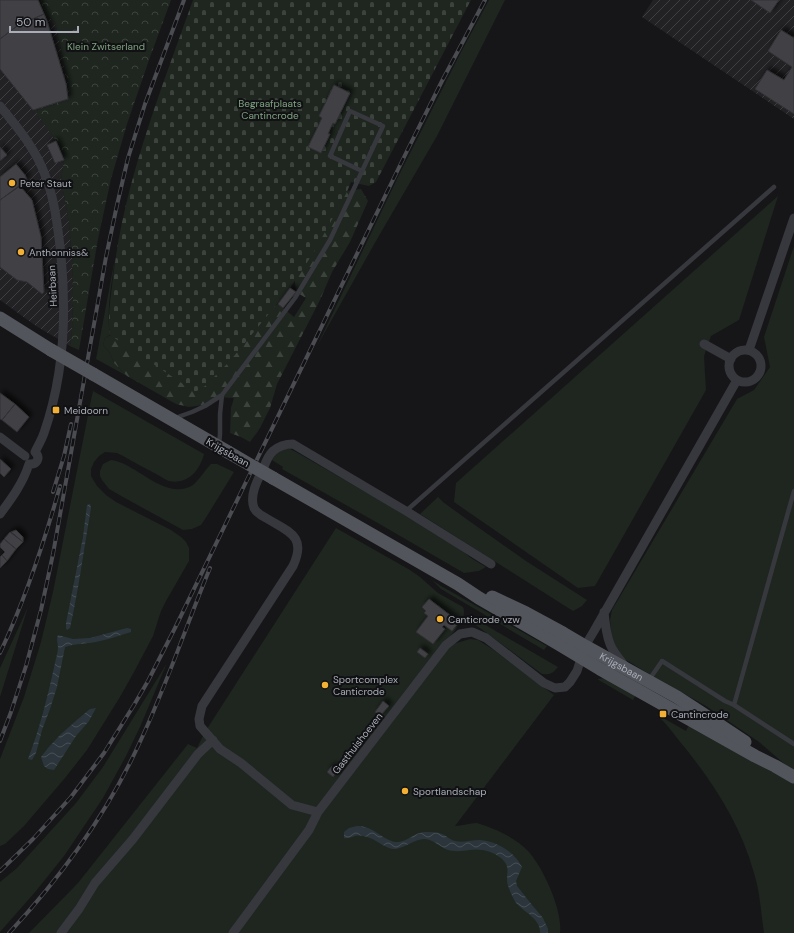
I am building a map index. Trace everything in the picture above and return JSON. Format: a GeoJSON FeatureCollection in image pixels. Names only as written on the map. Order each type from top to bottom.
{"type":"FeatureCollection","features":[{"type":"Feature","properties":{"kind":"main road","name":"Krijgsbaan"},"geometry":{"type":"LineString","coordinates":[[0,318],[50,350],[458,584],[479,598],[584,652],[754,756],[794,777]]}},
{"type":"Feature","properties":{"kind":"main road","name":"Krijgsbaan"},"geometry":{"type":"LineString","coordinates":[[584,652],[628,670],[700,712],[760,753],[775,766]]}},
{"type":"Feature","properties":{"kind":"street","name":"Heirbaan"},"geometry":{"type":"LineString","coordinates":[[0,106],[34,151],[45,174],[55,212],[62,261],[64,316],[61,361],[53,402],[44,434],[35,452],[31,451],[27,453],[27,460]]}},
{"type":"Feature","properties":{"kind":"street"},"geometry":{"type":"LineString","coordinates":[[749,350],[794,218]]}},
{"type":"Feature","properties":{"kind":"street"},"geometry":{"type":"LineString","coordinates":[[704,344],[731,358]]}},
{"type":"Feature","properties":{"kind":"street"},"geometry":{"type":"LineString","coordinates":[[749,350],[758,357],[761,367],[760,372],[757,377],[752,380],[742,382],[736,380],[733,376],[729,368],[729,363],[734,354],[739,351],[749,350]]}},
{"type":"Feature","properties":{"kind":"street"},"geometry":{"type":"LineString","coordinates":[[584,652],[604,612],[736,380]]}},
{"type":"Feature","properties":{"kind":"street"},"geometry":{"type":"LineString","coordinates":[[0,437],[27,460],[26,475],[0,514]]}},
{"type":"Feature","properties":{"kind":"street"},"geometry":{"type":"LineString","coordinates":[[318,812],[292,804],[220,748],[199,723],[202,706],[293,566],[296,558],[298,543],[294,536],[287,530],[263,516],[255,509],[253,499],[255,485],[269,456],[274,450],[282,445],[292,444],[406,511],[491,564]]}},
{"type":"Feature","properties":{"kind":"street"},"geometry":{"type":"LineString","coordinates":[[604,612],[610,645],[628,670]]}},
{"type":"Feature","properties":{"kind":"street","name":"Gasthuishoeven"},"geometry":{"type":"LineString","coordinates":[[233,933],[309,830],[318,812],[446,646],[460,634],[472,632],[486,638],[544,682],[555,688],[565,686],[570,682],[577,671],[584,652]]}},
{"type":"Feature","properties":{"kind":"street"},"geometry":{"type":"LineString","coordinates":[[61,933],[79,910],[95,883],[132,839],[198,754],[213,740]]}},
{"type":"Feature","properties":{"kind":"lane"},"geometry":{"type":"LineString","coordinates":[[172,420],[205,406],[222,395],[295,298],[330,240],[383,126],[350,111],[330,156],[362,171]]}},
{"type":"Feature","properties":{"kind":"lane"},"geometry":{"type":"LineString","coordinates":[[406,511],[774,187]]}},
{"type":"Feature","properties":{"kind":"lane"},"geometry":{"type":"LineString","coordinates":[[222,395],[220,434],[223,449]]}},
{"type":"Feature","properties":{"kind":"lane"},"geometry":{"type":"LineString","coordinates":[[734,705],[794,491]]}},
{"type":"Feature","properties":{"kind":"lane"},"geometry":{"type":"LineString","coordinates":[[648,681],[662,661],[794,744]]}},
{"type":"Feature","properties":{"kind":"shaded area"},"geometry":{"type":"Polygon","coordinates":[[[0,0],[38,0],[44,14],[55,22],[71,97],[36,111],[56,141],[64,160],[61,180],[69,222],[72,258],[73,298],[70,346],[36,326],[0,300],[0,0]]]}},
{"type":"Feature","properties":{"kind":"shaded area"},"geometry":{"type":"Polygon","coordinates":[[[653,0],[794,0],[794,119],[642,17],[653,0]]]}},
{"type":"Feature","properties":{"kind":"green space","name":"Klein Zwitserland"},"geometry":{"type":"Polygon","coordinates":[[[38,0],[171,0],[127,124],[111,179],[98,239],[79,350],[70,346],[73,298],[72,258],[69,222],[61,180],[64,160],[56,141],[35,111],[71,97],[55,22],[44,14],[38,0]]]}},
{"type":"Feature","properties":{"kind":"green space","name":"Begraafplaats Cantincrode"},"geometry":{"type":"Polygon","coordinates":[[[193,0],[471,0],[376,182],[369,186],[351,182],[314,252],[290,288],[230,361],[205,386],[195,392],[110,335],[109,321],[110,299],[118,242],[135,172],[145,137],[193,0]]]}},
{"type":"Feature","properties":{"kind":"green space"},"geometry":{"type":"Polygon","coordinates":[[[489,0],[505,0],[437,136],[317,346],[398,177],[489,0]]]}},
{"type":"Feature","properties":{"kind":"green space"},"geometry":{"type":"Polygon","coordinates":[[[361,189],[368,201],[350,242],[332,272],[320,300],[277,384],[270,408],[260,428],[250,442],[230,433],[231,408],[234,398],[216,397],[203,405],[189,407],[176,404],[127,376],[114,363],[110,353],[103,345],[105,338],[119,331],[264,312],[278,304],[294,317],[306,298],[296,292],[294,273],[326,229],[340,192],[361,189]]]}},
{"type":"Feature","properties":{"kind":"green space"},"geometry":{"type":"Polygon","coordinates":[[[778,196],[739,320],[711,336],[704,356],[706,390],[595,586],[578,588],[454,502],[456,483],[778,196]]]}},
{"type":"Feature","properties":{"kind":"green space"},"geometry":{"type":"Polygon","coordinates":[[[794,246],[794,771],[759,742],[706,706],[623,658],[612,640],[610,620],[612,610],[737,399],[754,390],[770,367],[764,337],[794,246]]]}},
{"type":"Feature","properties":{"kind":"green space"},"geometry":{"type":"Polygon","coordinates":[[[115,258],[109,306],[110,335],[105,338],[103,345],[110,353],[114,363],[127,376],[96,359],[115,258]]]}},
{"type":"Feature","properties":{"kind":"green space"},"geometry":{"type":"Polygon","coordinates":[[[93,391],[204,454],[200,466],[192,475],[182,481],[176,482],[168,481],[117,453],[105,452],[94,462],[91,469],[91,476],[97,486],[106,495],[116,502],[171,530],[181,537],[189,548],[189,561],[161,611],[153,636],[134,672],[87,750],[24,826],[5,844],[0,846],[0,759],[24,697],[41,642],[53,592],[93,391]]]}},
{"type":"Feature","properties":{"kind":"green space"},"geometry":{"type":"Polygon","coordinates":[[[285,449],[290,449],[296,452],[378,499],[460,549],[486,567],[479,571],[464,573],[282,469],[283,467],[272,460],[277,453],[285,449]]]}},
{"type":"Feature","properties":{"kind":"green space"},"geometry":{"type":"Polygon","coordinates":[[[111,460],[121,463],[151,480],[172,489],[183,489],[193,485],[211,464],[217,464],[234,472],[201,525],[192,529],[183,530],[109,489],[100,476],[100,471],[103,464],[111,460]]]}},
{"type":"Feature","properties":{"kind":"green space"},"geometry":{"type":"Polygon","coordinates":[[[438,497],[526,561],[587,600],[582,606],[573,611],[420,514],[438,497]]]}},
{"type":"Feature","properties":{"kind":"green space","name":"Sportlandschap"},"geometry":{"type":"Polygon","coordinates":[[[336,528],[410,570],[438,593],[463,607],[464,616],[448,639],[453,644],[470,639],[478,640],[494,650],[554,695],[455,826],[477,823],[486,826],[508,836],[528,851],[540,867],[551,890],[558,913],[560,933],[29,933],[78,883],[188,744],[197,748],[205,732],[336,528]]]}},
{"type":"Feature","properties":{"kind":"green space"},"geometry":{"type":"Polygon","coordinates":[[[432,580],[547,646],[544,650],[441,589],[432,580]]]}},
{"type":"Feature","properties":{"kind":"green space"},"geometry":{"type":"Polygon","coordinates":[[[28,607],[0,697],[0,668],[28,607]]]}},
{"type":"Feature","properties":{"kind":"green space"},"geometry":{"type":"Polygon","coordinates":[[[470,616],[558,667],[552,673],[542,674],[473,623],[467,622],[470,616]]]}},
{"type":"Feature","properties":{"kind":"green space"},"geometry":{"type":"Polygon","coordinates":[[[167,663],[140,727],[103,798],[64,856],[0,932],[0,882],[17,868],[76,803],[103,767],[167,663]]]}},
{"type":"Feature","properties":{"kind":"green space"},"geometry":{"type":"Polygon","coordinates":[[[606,678],[637,693],[633,700],[597,679],[606,678]]]}},
{"type":"Feature","properties":{"kind":"green space"},"geometry":{"type":"Polygon","coordinates":[[[656,714],[686,731],[690,723],[745,757],[794,784],[794,933],[764,933],[756,880],[749,856],[735,823],[697,763],[656,714]]]}},
{"type":"Feature","properties":{"kind":"water"},"geometry":{"type":"Polygon","coordinates":[[[90,504],[91,508],[76,598],[70,628],[67,630],[66,623],[83,537],[87,505],[90,504]]]}},
{"type":"Feature","properties":{"kind":"water"},"geometry":{"type":"Polygon","coordinates":[[[127,628],[131,629],[131,632],[96,642],[65,647],[57,687],[42,730],[36,753],[32,760],[28,759],[50,687],[58,651],[58,635],[73,639],[90,638],[127,628]]]}},
{"type":"Feature","properties":{"kind":"water"},"geometry":{"type":"Polygon","coordinates":[[[96,708],[89,721],[76,736],[54,770],[48,769],[44,766],[41,757],[48,748],[60,735],[90,709],[96,708]]]}},
{"type":"Feature","properties":{"kind":"water"},"geometry":{"type":"Polygon","coordinates":[[[357,826],[369,828],[394,842],[402,841],[424,832],[431,832],[442,834],[458,842],[480,840],[504,848],[515,857],[522,867],[516,881],[517,886],[543,918],[548,929],[548,933],[540,933],[540,928],[535,920],[516,903],[508,885],[506,864],[501,858],[494,854],[478,849],[451,851],[427,839],[420,839],[402,847],[392,849],[364,836],[344,838],[344,832],[349,828],[357,826]]]}},
{"type":"Feature","properties":{"kind":"building"},"geometry":{"type":"Polygon","coordinates":[[[0,0],[38,0],[44,14],[17,26],[0,39],[0,0]]]}},
{"type":"Feature","properties":{"kind":"building"},"geometry":{"type":"Polygon","coordinates":[[[751,0],[779,0],[770,13],[751,0]]]}},
{"type":"Feature","properties":{"kind":"building"},"geometry":{"type":"Polygon","coordinates":[[[44,14],[66,84],[68,99],[33,110],[0,69],[0,39],[17,26],[44,14]]]}},
{"type":"Feature","properties":{"kind":"building"},"geometry":{"type":"Polygon","coordinates":[[[781,30],[794,38],[794,114],[755,89],[767,70],[784,80],[792,67],[768,51],[781,30]]]}},
{"type":"Feature","properties":{"kind":"building"},"geometry":{"type":"Polygon","coordinates":[[[334,85],[350,93],[335,124],[333,123],[331,127],[328,134],[330,134],[321,153],[308,147],[322,118],[319,116],[334,85]]]}},
{"type":"Feature","properties":{"kind":"building"},"geometry":{"type":"Polygon","coordinates":[[[56,141],[64,160],[55,163],[47,145],[56,141]]]}},
{"type":"Feature","properties":{"kind":"building"},"geometry":{"type":"Polygon","coordinates":[[[0,147],[7,155],[0,161],[0,147]]]}},
{"type":"Feature","properties":{"kind":"building","name":"Peter Staut"},"geometry":{"type":"Polygon","coordinates":[[[16,164],[27,180],[0,200],[0,177],[16,164]]]}},
{"type":"Feature","properties":{"kind":"building","name":"Anthonniss&"},"geometry":{"type":"Polygon","coordinates":[[[20,186],[32,200],[41,237],[44,292],[42,294],[27,282],[17,280],[0,267],[0,200],[20,186]]]}},
{"type":"Feature","properties":{"kind":"building"},"geometry":{"type":"Polygon","coordinates":[[[290,288],[296,292],[283,308],[278,304],[290,288]]]}},
{"type":"Feature","properties":{"kind":"building"},"geometry":{"type":"Polygon","coordinates":[[[0,393],[15,404],[2,420],[0,419],[0,393]]]}},
{"type":"Feature","properties":{"kind":"building"},"geometry":{"type":"Polygon","coordinates":[[[15,404],[29,417],[17,432],[2,420],[15,404]]]}},
{"type":"Feature","properties":{"kind":"building"},"geometry":{"type":"Polygon","coordinates":[[[0,459],[11,469],[4,477],[0,473],[0,459]]]}},
{"type":"Feature","properties":{"kind":"building"},"geometry":{"type":"Polygon","coordinates":[[[16,530],[23,537],[23,542],[11,532],[16,530]]]}},
{"type":"Feature","properties":{"kind":"building"},"geometry":{"type":"Polygon","coordinates":[[[10,532],[23,542],[16,549],[4,539],[10,532]]]}},
{"type":"Feature","properties":{"kind":"building"},"geometry":{"type":"Polygon","coordinates":[[[4,539],[16,549],[7,561],[2,555],[5,552],[0,547],[0,544],[4,539]]]}},
{"type":"Feature","properties":{"kind":"building"},"geometry":{"type":"Polygon","coordinates":[[[2,555],[7,561],[0,568],[0,557],[2,555]]]}},
{"type":"Feature","properties":{"kind":"building","name":"Canticrode vzw"},"geometry":{"type":"Polygon","coordinates":[[[429,599],[459,622],[452,631],[444,625],[442,627],[445,629],[433,644],[416,632],[428,616],[424,613],[426,611],[422,607],[429,599]]]}},
{"type":"Feature","properties":{"kind":"building"},"geometry":{"type":"Polygon","coordinates":[[[420,648],[428,654],[425,658],[417,652],[420,648]]]}},
{"type":"Feature","properties":{"kind":"building"},"geometry":{"type":"Polygon","coordinates":[[[383,701],[389,706],[380,716],[375,712],[383,701]]]}},
{"type":"Feature","properties":{"kind":"building"},"geometry":{"type":"Polygon","coordinates":[[[332,766],[338,770],[333,777],[327,772],[332,766]]]}},
{"type":"Feature","properties":{"kind":"railway"},"geometry":{"type":"LineString","coordinates":[[0,741],[26,666],[41,610],[53,554],[106,257],[128,158],[145,104],[184,0]]}},
{"type":"Feature","properties":{"kind":"railway"},"geometry":{"type":"LineString","coordinates":[[0,871],[33,839],[71,797],[104,753],[148,681],[407,151],[485,0]]}},
{"type":"Feature","properties":{"kind":"railway"},"geometry":{"type":"LineString","coordinates":[[53,492],[64,456],[71,424]]}},
{"type":"Feature","properties":{"kind":"railway"},"geometry":{"type":"LineString","coordinates":[[0,653],[18,613],[60,486]]}},
{"type":"Feature","properties":{"kind":"railway"},"geometry":{"type":"LineString","coordinates":[[9,933],[47,890],[82,844],[98,820],[126,770],[149,722],[167,679],[210,568]]}},
{"type":"Feature","properties":{"kind":"place","name":"Peter Staut"},"geometry":{"type":"Point","coordinates":[12,183]}},
{"type":"Feature","properties":{"kind":"place","name":"Anthonniss&"},"geometry":{"type":"Point","coordinates":[21,252]}},
{"type":"Feature","properties":{"kind":"place","name":"Meidoorn"},"geometry":{"type":"Point","coordinates":[56,410]}},
{"type":"Feature","properties":{"kind":"place","name":"Canticrode vzw"},"geometry":{"type":"Point","coordinates":[440,619]}},
{"type":"Feature","properties":{"kind":"place","name":"Sportcomplex Canticrode"},"geometry":{"type":"Point","coordinates":[325,685]}},
{"type":"Feature","properties":{"kind":"place","name":"Cantincrode"},"geometry":{"type":"Point","coordinates":[663,714]}},
{"type":"Feature","properties":{"kind":"place","name":"Sportlandschap"},"geometry":{"type":"Point","coordinates":[405,791]}}]}
